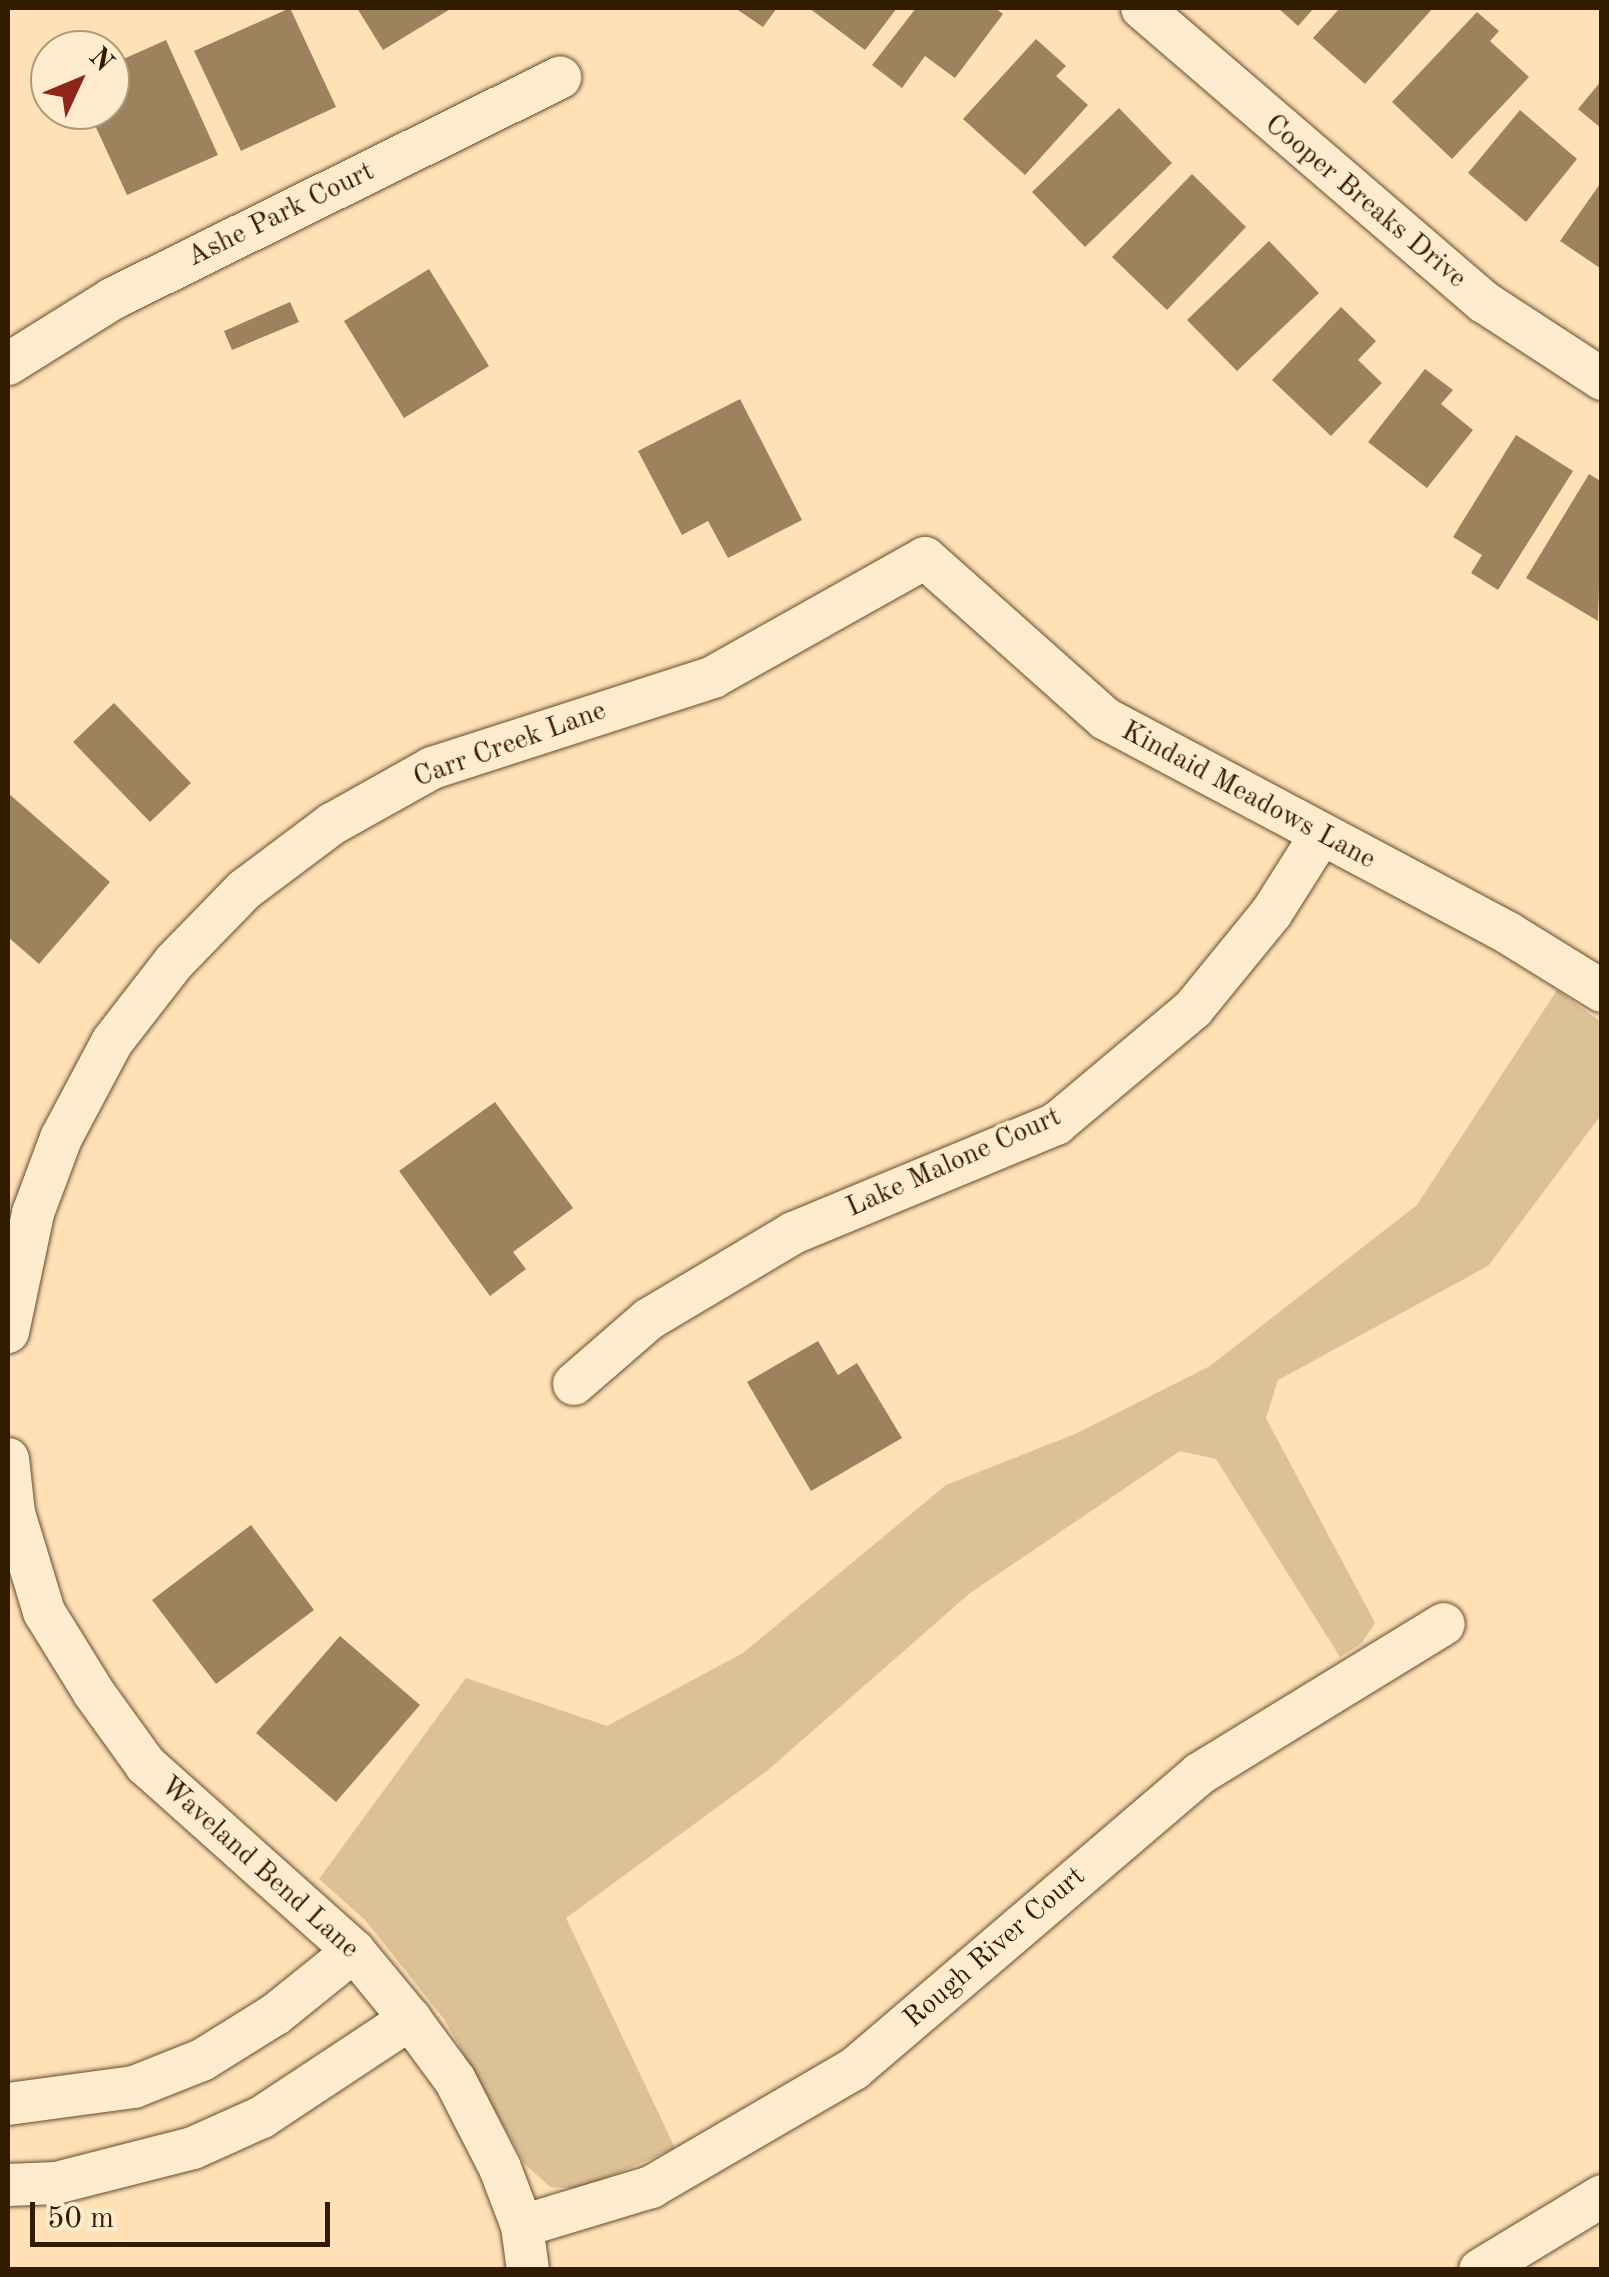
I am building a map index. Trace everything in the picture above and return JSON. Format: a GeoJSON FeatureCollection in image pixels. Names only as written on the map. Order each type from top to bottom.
{"type":"FeatureCollection","features":[{"type":"Feature","properties":{"kind":"street","name":"Cooper Breaks Drive"},"geometry":{"type":"LineString","coordinates":[[1142,8],[1484,302],[1602,378]]}},
{"type":"Feature","properties":{"kind":"street","name":"Ashe Park Court"},"geometry":{"type":"LineString","coordinates":[[8,364],[112,299],[560,78]]}},
{"type":"Feature","properties":{"kind":"street","name":"Kindaid Meadows Lane"},"geometry":{"type":"LineString","coordinates":[[924,558],[1106,720],[1508,933],[1602,992]]}},
{"type":"Feature","properties":{"kind":"street","name":"Carr Creek Lane"},"geometry":{"type":"LineString","coordinates":[[8,1332],[33,1214],[60,1138],[112,1042],[174,962],[244,890],[317,835],[432,768],[713,677],[924,558]]}},
{"type":"Feature","properties":{"kind":"street","name":"Lake Malone Court"},"geometry":{"type":"LineString","coordinates":[[574,1384],[649,1319],[792,1233],[1056,1124],[1193,1009],[1272,912],[1320,836]]}},
{"type":"Feature","properties":{"kind":"street","name":"Waveland Bend Lane"},"geometry":{"type":"LineString","coordinates":[[8,1458],[14,1512],[44,1612],[94,1693],[146,1765],[354,1951],[410,2019],[455,2080],[522,2226],[528,2270]]}},
{"type":"Feature","properties":{"kind":"street","name":"Rough River Court"},"geometry":{"type":"LineString","coordinates":[[522,2226],[651,2187],[854,2068],[1199,1774],[1444,1624]]}},
{"type":"Feature","properties":{"kind":"street"},"geometry":{"type":"LineString","coordinates":[[8,2104],[134,2086],[202,2060],[276,2014],[354,1951]]}},
{"type":"Feature","properties":{"kind":"street"},"geometry":{"type":"LineString","coordinates":[[8,2185],[127,2168],[193,2148],[262,2116],[410,2019]]}},
{"type":"Feature","properties":{"kind":"street"},"geometry":{"type":"LineString","coordinates":[[1480,2270],[1602,2196]]}},
{"type":"Feature","properties":{"kind":"shaded area"},"geometry":{"type":"Polygon","coordinates":[[[1557,990],[1601,1022],[1601,1115],[1488,1266],[1278,1380],[1266,1418],[1375,1623],[1361,1644],[1340,1657],[1216,1459],[1180,1451],[970,1593],[768,1770],[566,1918],[675,2148],[582,2189],[550,2187],[525,2164],[444,2019],[365,1920],[319,1879],[466,1678],[607,1726],[743,1653],[946,1485],[1075,1434],[1210,1366],[1417,1205],[1557,990]]]}},
{"type":"Feature","properties":{"kind":"building"},"geometry":{"type":"Polygon","coordinates":[[[290,8],[336,107],[241,151],[194,51],[290,8]]]}},
{"type":"Feature","properties":{"kind":"building"},"geometry":{"type":"Polygon","coordinates":[[[357,8],[452,8],[383,50],[357,8]]]}},
{"type":"Feature","properties":{"kind":"building"},"geometry":{"type":"Polygon","coordinates":[[[735,8],[777,8],[763,27],[735,8]]]}},
{"type":"Feature","properties":{"kind":"building"},"geometry":{"type":"Polygon","coordinates":[[[809,8],[897,8],[865,50],[809,8]]]}},
{"type":"Feature","properties":{"kind":"building"},"geometry":{"type":"Polygon","coordinates":[[[916,8],[995,8],[1003,14],[955,78],[925,56],[902,88],[872,65],[916,8]]]}},
{"type":"Feature","properties":{"kind":"building"},"geometry":{"type":"Polygon","coordinates":[[[1278,8],[1314,8],[1298,26],[1278,8]]]}},
{"type":"Feature","properties":{"kind":"building"},"geometry":{"type":"Polygon","coordinates":[[[1340,8],[1433,8],[1365,84],[1313,38],[1340,8]]]}},
{"type":"Feature","properties":{"kind":"building"},"geometry":{"type":"Polygon","coordinates":[[[1477,12],[1499,31],[1490,41],[1529,77],[1452,159],[1392,102],[1477,12]]]}},
{"type":"Feature","properties":{"kind":"building"},"geometry":{"type":"Polygon","coordinates":[[[1036,39],[1066,66],[1056,76],[1088,105],[1025,175],[963,119],[1036,39]]]}},
{"type":"Feature","properties":{"kind":"building"},"geometry":{"type":"Polygon","coordinates":[[[166,40],[218,155],[127,195],[97,130],[130,130],[130,56],[166,40]]]}},
{"type":"Feature","properties":{"kind":"building"},"geometry":{"type":"Polygon","coordinates":[[[1602,80],[1602,129],[1578,109],[1602,80]]]}},
{"type":"Feature","properties":{"kind":"building"},"geometry":{"type":"Polygon","coordinates":[[[1119,108],[1172,163],[1085,247],[1032,192],[1119,108]]]}},
{"type":"Feature","properties":{"kind":"building"},"geometry":{"type":"Polygon","coordinates":[[[1520,110],[1577,159],[1526,222],[1468,173],[1520,110]]]}},
{"type":"Feature","properties":{"kind":"building"},"geometry":{"type":"Polygon","coordinates":[[[1192,174],[1246,227],[1167,310],[1112,257],[1192,174]]]}},
{"type":"Feature","properties":{"kind":"building"},"geometry":{"type":"Polygon","coordinates":[[[1602,181],[1602,266],[1600,268],[1560,241],[1602,181]]]}},
{"type":"Feature","properties":{"kind":"building"},"geometry":{"type":"Polygon","coordinates":[[[1269,241],[1319,293],[1237,371],[1187,320],[1269,241]]]}},
{"type":"Feature","properties":{"kind":"building"},"geometry":{"type":"Polygon","coordinates":[[[429,269],[489,366],[404,418],[344,321],[429,269]]]}},
{"type":"Feature","properties":{"kind":"building"},"geometry":{"type":"Polygon","coordinates":[[[290,302],[299,322],[232,350],[224,331],[290,302]]]}},
{"type":"Feature","properties":{"kind":"building"},"geometry":{"type":"Polygon","coordinates":[[[1341,307],[1376,341],[1358,360],[1382,383],[1331,436],[1272,380],[1341,307]]]}},
{"type":"Feature","properties":{"kind":"building"},"geometry":{"type":"Polygon","coordinates":[[[1425,369],[1453,390],[1441,404],[1473,430],[1427,488],[1368,442],[1425,369]]]}},
{"type":"Feature","properties":{"kind":"building"},"geometry":{"type":"Polygon","coordinates":[[[740,399],[802,520],[728,558],[708,521],[682,535],[638,451],[740,399]]]}},
{"type":"Feature","properties":{"kind":"building"},"geometry":{"type":"Polygon","coordinates":[[[1516,435],[1573,471],[1498,590],[1471,573],[1482,555],[1453,537],[1516,435]]]}},
{"type":"Feature","properties":{"kind":"building"},"geometry":{"type":"Polygon","coordinates":[[[1589,474],[1602,482],[1598,621],[1526,578],[1589,474]]]}},
{"type":"Feature","properties":{"kind":"building"},"geometry":{"type":"Polygon","coordinates":[[[114,703],[191,783],[150,822],[73,742],[114,703]]]}},
{"type":"Feature","properties":{"kind":"building"},"geometry":{"type":"Polygon","coordinates":[[[8,793],[110,882],[39,964],[8,937],[8,793]]]}},
{"type":"Feature","properties":{"kind":"building"},"geometry":{"type":"Polygon","coordinates":[[[495,1102],[573,1208],[513,1252],[526,1269],[490,1296],[399,1171],[495,1102]]]}},
{"type":"Feature","properties":{"kind":"building"},"geometry":{"type":"Polygon","coordinates":[[[818,1341],[838,1375],[857,1363],[902,1438],[811,1491],[747,1382],[818,1341]]]}},
{"type":"Feature","properties":{"kind":"building"},"geometry":{"type":"Polygon","coordinates":[[[251,1525],[314,1610],[216,1684],[152,1600],[251,1525]]]}},
{"type":"Feature","properties":{"kind":"building"},"geometry":{"type":"Polygon","coordinates":[[[340,1636],[420,1705],[336,1802],[256,1733],[340,1636]]]}}]}
